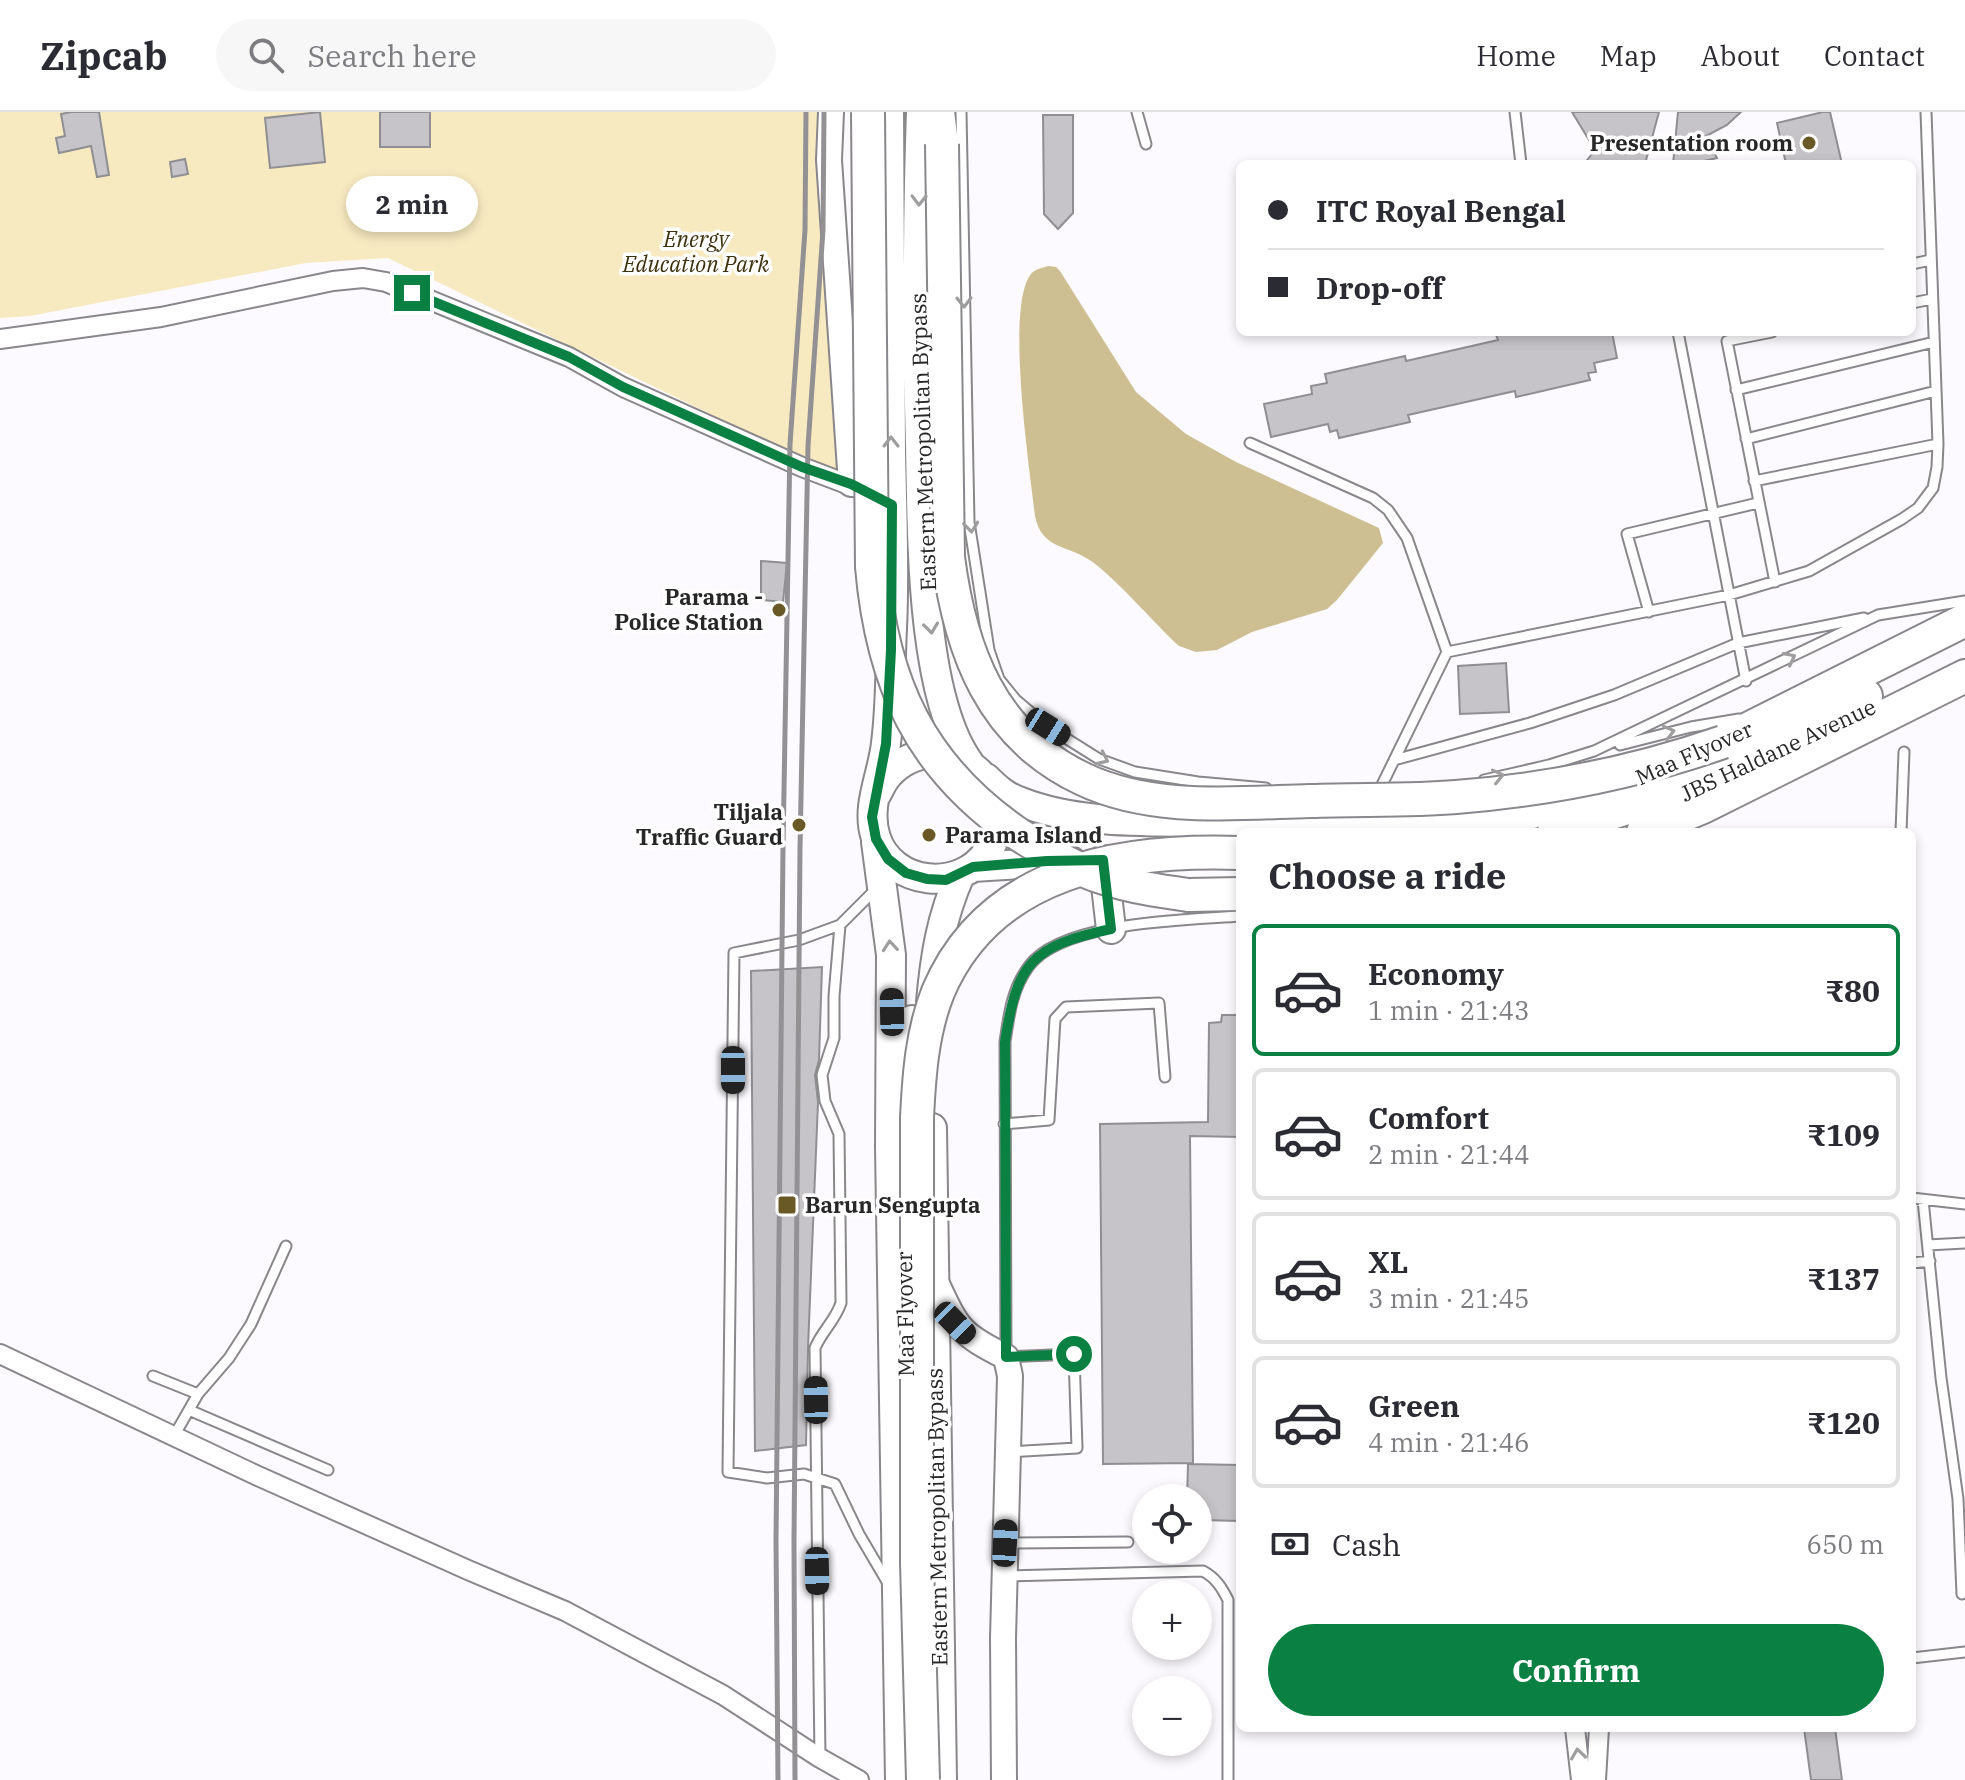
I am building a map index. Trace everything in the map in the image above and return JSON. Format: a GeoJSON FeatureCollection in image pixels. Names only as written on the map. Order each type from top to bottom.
{"type":"FeatureCollection","features":[{"type":"Feature","properties":{"kind":"highway"},"geometry":{"type":"LineString","coordinates":[[868,112],[872,567],[880,631],[907,709],[928,747],[953,780],[985,810],[1038,847],[1086,872],[1146,889],[1188,895],[1236,894]]}},
{"type":"Feature","properties":{"kind":"highway"},"geometry":{"type":"LineString","coordinates":[[938,112],[942,144],[948,557],[952,591],[962,634],[986,691],[1015,729],[1038,750],[1081,779],[1129,795],[1185,802],[1235,803],[1453,798],[1502,793],[1641,767],[1723,742]]}},
{"type":"Feature","properties":{"kind":"highway","name":"Maa Flyover"},"geometry":{"type":"LineString","coordinates":[[1435,828],[1516,817],[1573,802],[1659,772],[1965,620]]}},
{"type":"Feature","properties":{"kind":"highway","name":"Maa Flyover"},"geometry":{"type":"LineString","coordinates":[[1566,828],[1648,801],[1695,781],[1965,645]]}},
{"type":"Feature","properties":{"kind":"highway"},"geometry":{"type":"LineString","coordinates":[[1653,828],[1703,807],[1965,676]]}},
{"type":"Feature","properties":{"kind":"highway","name":"Maa Flyover"},"geometry":{"type":"LineString","coordinates":[[911,1780],[902,1078],[912,1022],[947,946],[995,891],[1023,872],[1049,858],[1100,842],[1138,837],[1236,834]]}},
{"type":"Feature","properties":{"kind":"highway","name":"Maa Flyover"},"geometry":{"type":"LineString","coordinates":[[923,1780],[917,1563],[917,1118],[921,1065],[938,992],[969,941],[1015,900],[1060,876],[1090,865],[1156,854],[1236,853]]}},
{"type":"Feature","properties":{"kind":"main road"},"geometry":{"type":"LineString","coordinates":[[889,112],[892,622],[886,744],[872,817],[891,955],[890,1147],[900,1780]]}},
{"type":"Feature","properties":{"kind":"main road","name":"Eastern Metropolitan Bypass"},"geometry":{"type":"LineString","coordinates":[[921,112],[918,358],[923,557],[929,619],[945,714],[958,748],[978,771]]}},
{"type":"Feature","properties":{"kind":"main road","name":"JBS Haldane Avenue"},"geometry":{"type":"LineString","coordinates":[[978,771],[1001,793],[1022,803],[1076,816],[1151,822],[1364,822],[1447,815],[1556,790],[1663,753],[1752,717],[1965,611]]}},
{"type":"Feature","properties":{"kind":"main road","name":"JBS Haldane Avenue"},"geometry":{"type":"LineString","coordinates":[[1599,828],[1728,777],[1965,661]]}},
{"type":"Feature","properties":{"kind":"main road"},"geometry":{"type":"LineString","coordinates":[[876,795],[887,775],[905,761],[927,754],[949,755],[978,771],[995,795],[997,825],[996,835],[987,853],[966,871],[946,880],[906,873],[888,859],[876,839]]}},
{"type":"Feature","properties":{"kind":"main road"},"geometry":{"type":"LineString","coordinates":[[1103,860],[1111,929]]}},
{"type":"Feature","properties":{"kind":"main road"},"geometry":{"type":"LineString","coordinates":[[966,871],[1047,861],[1236,865]]}},
{"type":"Feature","properties":{"kind":"main road","name":"Eastern Metropolitan Bypass"},"geometry":{"type":"LineString","coordinates":[[942,1780],[931,1004],[945,908],[966,871]]}},
{"type":"Feature","properties":{"kind":"street"},"geometry":{"type":"LineString","coordinates":[[831,112],[829,160],[851,484]]}},
{"type":"Feature","properties":{"kind":"street"},"geometry":{"type":"LineString","coordinates":[[0,339],[161,317],[333,281],[363,278],[386,282],[569,357],[623,387],[802,467],[851,484],[892,505]]}},
{"type":"Feature","properties":{"kind":"street"},"geometry":{"type":"LineString","coordinates":[[936,1282],[955,1323],[977,1342],[1006,1357],[1010,1376],[1004,1576],[1004,1780]]}},
{"type":"Feature","properties":{"kind":"street"},"geometry":{"type":"LineString","coordinates":[[0,1354],[468,1570],[565,1611],[723,1695],[859,1780]]}},
{"type":"Feature","properties":{"kind":"street"},"geometry":{"type":"LineString","coordinates":[[1575,1732],[1581,1780]]}},
{"type":"Feature","properties":{"kind":"street"},"geometry":{"type":"LineString","coordinates":[[1596,1780],[1599,1732]]}},
{"type":"Feature","properties":{"kind":"lane"},"geometry":{"type":"LineString","coordinates":[[961,112],[969,522],[989,650],[999,679],[1016,700],[1048,727],[1099,759],[1135,772],[1198,782],[1276,788]]}},
{"type":"Feature","properties":{"kind":"lane"},"geometry":{"type":"LineString","coordinates":[[1137,112],[1146,144]]}},
{"type":"Feature","properties":{"kind":"lane"},"geometry":{"type":"LineString","coordinates":[[1515,112],[1521,160]]}},
{"type":"Feature","properties":{"kind":"lane"},"geometry":{"type":"LineString","coordinates":[[1447,652],[1729,595],[1775,582],[1809,571],[1918,508],[1933,488],[1938,444],[1926,112]]}},
{"type":"Feature","properties":{"kind":"lane"},"geometry":{"type":"LineString","coordinates":[[1916,263],[1931,260]]}},
{"type":"Feature","properties":{"kind":"lane"},"geometry":{"type":"LineString","coordinates":[[1916,302],[1932,299]]}},
{"type":"Feature","properties":{"kind":"lane"},"geometry":{"type":"LineString","coordinates":[[1679,336],[1746,681]]}},
{"type":"Feature","properties":{"kind":"lane"},"geometry":{"type":"LineString","coordinates":[[1752,336],[1727,341],[1775,582]]}},
{"type":"Feature","properties":{"kind":"lane"},"geometry":{"type":"LineString","coordinates":[[1736,390],[1934,342]]}},
{"type":"Feature","properties":{"kind":"lane"},"geometry":{"type":"LineString","coordinates":[[918,358],[967,449]]}},
{"type":"Feature","properties":{"kind":"lane"},"geometry":{"type":"LineString","coordinates":[[1746,439],[1936,391]]}},
{"type":"Feature","properties":{"kind":"lane"},"geometry":{"type":"LineString","coordinates":[[1250,443],[1373,498],[1388,510],[1407,538],[1447,652],[1364,822]]}},
{"type":"Feature","properties":{"kind":"lane"},"geometry":{"type":"LineString","coordinates":[[1754,481],[1938,444]]}},
{"type":"Feature","properties":{"kind":"lane"},"geometry":{"type":"LineString","coordinates":[[1649,612],[1627,534],[1758,503]]}},
{"type":"Feature","properties":{"kind":"lane"},"geometry":{"type":"LineString","coordinates":[[1394,760],[1530,723],[1600,700],[1738,643],[1965,601]]}},
{"type":"Feature","properties":{"kind":"lane"},"geometry":{"type":"LineString","coordinates":[[1594,751],[1746,681],[1878,615]]}},
{"type":"Feature","properties":{"kind":"lane"},"geometry":{"type":"LineString","coordinates":[[1473,782],[1691,727],[1752,717]]}},
{"type":"Feature","properties":{"kind":"lane"},"geometry":{"type":"LineString","coordinates":[[1901,828],[1904,752]]}},
{"type":"Feature","properties":{"kind":"lane"},"geometry":{"type":"LineString","coordinates":[[1304,790],[1378,791],[1442,787]]}},
{"type":"Feature","properties":{"kind":"lane"},"geometry":{"type":"LineString","coordinates":[[882,882],[840,925],[799,940],[734,953],[728,1472],[767,1478],[804,1474],[835,1484],[859,1534],[897,1596]]}},
{"type":"Feature","properties":{"kind":"lane"},"geometry":{"type":"LineString","coordinates":[[1009,1452],[1077,1448],[1074,1354],[1006,1357],[1005,1042],[1011,1001],[1018,983],[1030,963],[1045,949],[1065,939],[1177,920],[1236,916]]}},
{"type":"Feature","properties":{"kind":"lane"},"geometry":{"type":"LineString","coordinates":[[820,1758],[815,1348],[822,1332],[835,1321],[841,1303],[839,1134],[825,1101],[822,1075],[834,1038],[840,925]]}},
{"type":"Feature","properties":{"kind":"lane"},"geometry":{"type":"LineString","coordinates":[[1004,1124],[1049,1120],[1055,1019],[1066,1007],[1159,1003],[1165,1077]]}},
{"type":"Feature","properties":{"kind":"lane"},"geometry":{"type":"LineString","coordinates":[[1916,1199],[1965,1204]]}},
{"type":"Feature","properties":{"kind":"lane"},"geometry":{"type":"LineString","coordinates":[[1923,1200],[1941,1378],[1958,1499],[1962,1594]]}},
{"type":"Feature","properties":{"kind":"lane"},"geometry":{"type":"LineString","coordinates":[[1928,1245],[1965,1243]]}},
{"type":"Feature","properties":{"kind":"lane"},"geometry":{"type":"LineString","coordinates":[[174,1436],[198,1394],[229,1358],[251,1324],[286,1246]]}},
{"type":"Feature","properties":{"kind":"lane"},"geometry":{"type":"LineString","coordinates":[[1916,1263],[1930,1261]]}},
{"type":"Feature","properties":{"kind":"lane"},"geometry":{"type":"LineString","coordinates":[[153,1376],[198,1394]]}},
{"type":"Feature","properties":{"kind":"lane"},"geometry":{"type":"LineString","coordinates":[[189,1410],[328,1470]]}},
{"type":"Feature","properties":{"kind":"lane"},"geometry":{"type":"LineString","coordinates":[[1005,1543],[1128,1542]]}},
{"type":"Feature","properties":{"kind":"lane"},"geometry":{"type":"LineString","coordinates":[[1004,1576],[1203,1571],[1211,1575],[1228,1600],[1228,1780]]}},
{"type":"Feature","properties":{"kind":"lane"},"geometry":{"type":"LineString","coordinates":[[1916,1658],[1965,1652]]}},
{"type":"Feature","properties":{"kind":"green space","name":"Energy Education Park"},"geometry":{"type":"Polygon","coordinates":[[[0,112],[836,112],[842,464],[834,474],[388,258],[306,263],[30,316],[0,318],[0,112]]]}},
{"type":"Feature","properties":{"kind":"shaded area"},"geometry":{"type":"Polygon","coordinates":[[[1048,266],[1060,271],[1136,392],[1186,434],[1236,462],[1379,528],[1383,543],[1327,609],[1252,632],[1217,650],[1196,652],[1179,646],[1094,563],[1058,546],[1044,535],[1035,516],[1025,429],[1020,319],[1024,292],[1031,274],[1048,266]]]}},
{"type":"Feature","properties":{"kind":"building"},"geometry":{"type":"Polygon","coordinates":[[[99,112],[109,175],[97,177],[91,146],[59,153],[56,138],[65,136],[61,114],[99,112]]]}},
{"type":"Feature","properties":{"kind":"building"},"geometry":{"type":"Polygon","coordinates":[[[320,112],[325,162],[270,168],[265,118],[320,112]]]}},
{"type":"Feature","properties":{"kind":"building"},"geometry":{"type":"Polygon","coordinates":[[[380,112],[430,112],[430,147],[380,147],[380,112]]]}},
{"type":"Feature","properties":{"kind":"building"},"geometry":{"type":"Polygon","coordinates":[[[1572,112],[1659,112],[1646,160],[1587,160],[1595,150],[1572,112]]]}},
{"type":"Feature","properties":{"kind":"building"},"geometry":{"type":"Polygon","coordinates":[[[1678,112],[1741,112],[1727,125],[1706,136],[1717,158],[1673,160],[1678,112]]]}},
{"type":"Feature","properties":{"kind":"building","name":"Presentation room"},"geometry":{"type":"Polygon","coordinates":[[[1830,112],[1841,160],[1785,160],[1777,123],[1830,112]]]}},
{"type":"Feature","properties":{"kind":"building"},"geometry":{"type":"Polygon","coordinates":[[[1043,115],[1073,115],[1073,213],[1058,229],[1044,214],[1043,115]]]}},
{"type":"Feature","properties":{"kind":"building"},"geometry":{"type":"Polygon","coordinates":[[[185,159],[188,174],[172,177],[170,162],[185,159]]]}},
{"type":"Feature","properties":{"kind":"building"},"geometry":{"type":"Polygon","coordinates":[[[1496,336],[1613,336],[1617,358],[1594,363],[1596,372],[1588,373],[1590,380],[1516,397],[1515,391],[1408,415],[1410,422],[1339,438],[1337,430],[1330,432],[1328,424],[1271,437],[1264,404],[1312,394],[1311,386],[1327,383],[1325,374],[1405,356],[1406,361],[1498,340],[1496,336]]]}},
{"type":"Feature","properties":{"kind":"building"},"geometry":{"type":"Polygon","coordinates":[[[761,561],[787,563],[783,602],[761,600],[761,561]]]}},
{"type":"Feature","properties":{"kind":"building"},"geometry":{"type":"Polygon","coordinates":[[[1506,663],[1509,712],[1460,714],[1458,666],[1506,663]]]}},
{"type":"Feature","properties":{"kind":"building","name":"Barun Sengupta"},"geometry":{"type":"Polygon","coordinates":[[[822,967],[819,1060],[815,1075],[818,1102],[806,1445],[755,1451],[751,971],[822,967]]]}},
{"type":"Feature","properties":{"kind":"building"},"geometry":{"type":"Polygon","coordinates":[[[1222,1015],[1236,1015],[1236,1137],[1190,1136],[1193,1463],[1103,1464],[1100,1124],[1208,1122],[1209,1023],[1221,1022],[1222,1015]]]}},
{"type":"Feature","properties":{"kind":"building"},"geometry":{"type":"Polygon","coordinates":[[[1188,1464],[1236,1465],[1236,1521],[1212,1520],[1212,1484],[1187,1484],[1188,1464]]]}},
{"type":"Feature","properties":{"kind":"building"},"geometry":{"type":"Polygon","coordinates":[[[1805,1732],[1836,1732],[1842,1780],[1811,1780],[1805,1732]]]}},
{"type":"Feature","properties":{"kind":"railway"},"geometry":{"type":"LineString","coordinates":[[778,1780],[776,1540],[783,848],[790,444],[805,230],[806,112]]}},
{"type":"Feature","properties":{"kind":"railway"},"geometry":{"type":"LineString","coordinates":[[795,1780],[800,848],[808,446],[823,230],[824,112]]}},
{"type":"Feature","properties":{"kind":"place","name":"Presentation room"},"geometry":{"type":"Point","coordinates":[1809,143]}},
{"type":"Feature","properties":{"kind":"place","name":"Parama - Police Station"},"geometry":{"type":"Point","coordinates":[779,610]}},
{"type":"Feature","properties":{"kind":"place","name":"Tiljala Traffic Guard"},"geometry":{"type":"Point","coordinates":[799,825]}},
{"type":"Feature","properties":{"kind":"place","name":"Parama Island"},"geometry":{"type":"Point","coordinates":[929,835]}},
{"type":"Feature","properties":{"kind":"place","name":"Barun Sengupta"},"geometry":{"type":"Point","coordinates":[787,1205]}},
{"type":"Feature","properties":{"kind":"route"},"geometry":{"type":"LineString","coordinates":[[412,293],[569,357],[623,387],[802,467],[851,484],[892,505],[891,650],[886,744],[872,817],[876,839],[888,859],[906,873],[927,879],[946,880],[973,867],[1103,860],[1111,929],[1065,939],[1045,949],[1030,963],[1011,1001],[1005,1042],[1006,1357],[1074,1354]]}}]}
